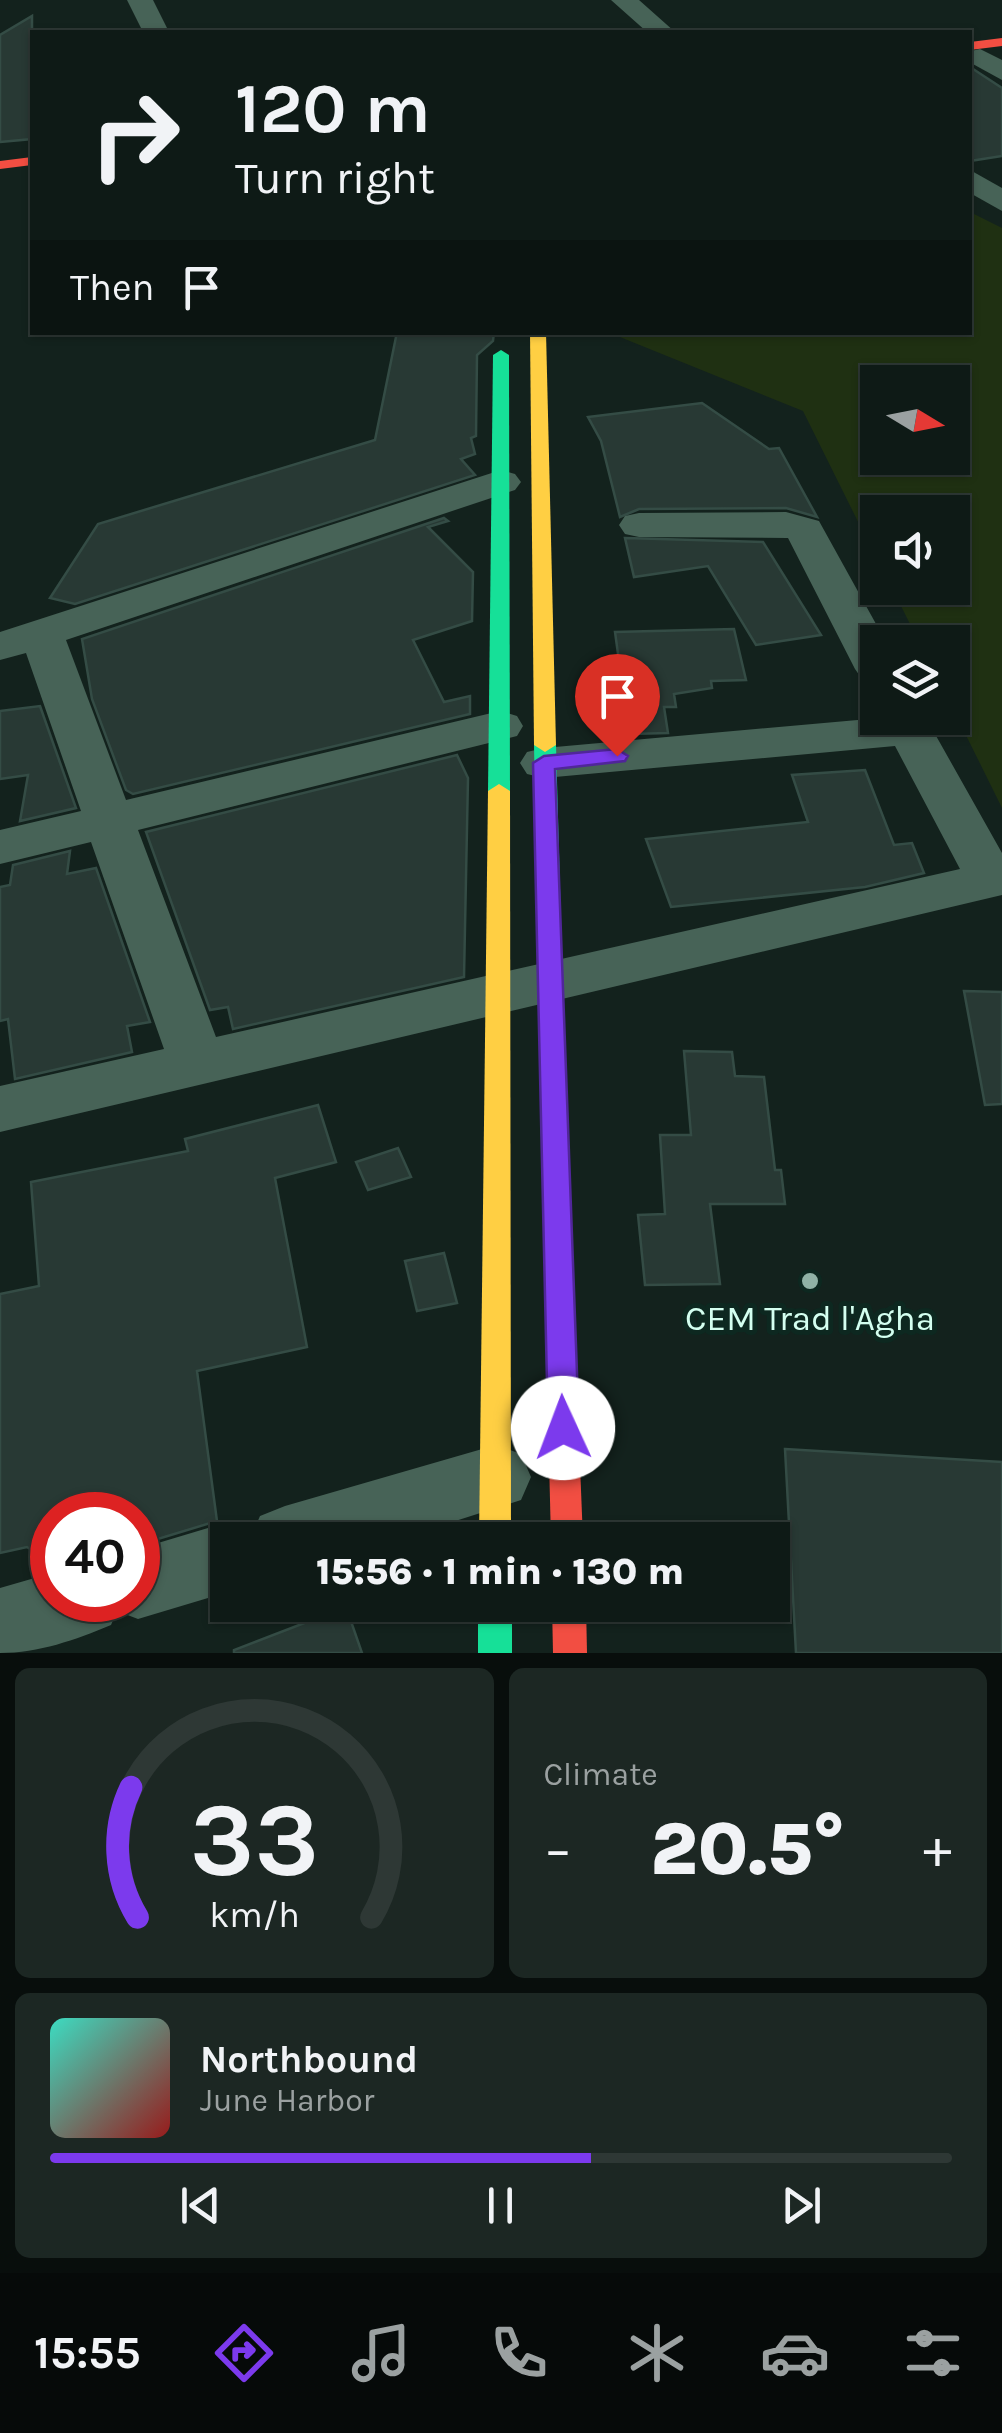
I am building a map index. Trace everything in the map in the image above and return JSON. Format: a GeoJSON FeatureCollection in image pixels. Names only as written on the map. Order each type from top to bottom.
{"type":"FeatureCollection","features":[{"type":"Feature","properties":{"kind":"street"},"geometry":{"type":"LineString","coordinates":[[140,0],[155,30]]}},
{"type":"Feature","properties":{"kind":"street"},"geometry":{"type":"LineString","coordinates":[[624,0],[660,30]]}},
{"type":"Feature","properties":{"kind":"street"},"geometry":{"type":"LineString","coordinates":[[0,165],[30,161]]}},
{"type":"Feature","properties":{"kind":"street"},"geometry":{"type":"LineString","coordinates":[[0,175],[30,171]]}},
{"type":"Feature","properties":{"kind":"street"},"geometry":{"type":"LineString","coordinates":[[972,178],[1002,174]]}},
{"type":"Feature","properties":{"kind":"street"},"geometry":{"type":"LineString","coordinates":[[972,180],[1002,202]]}},
{"type":"Feature","properties":{"kind":"street"},"geometry":{"type":"LineString","coordinates":[[502,335],[500,726],[566,1522]]}},
{"type":"Feature","properties":{"kind":"street"},"geometry":{"type":"LineString","coordinates":[[407,1522],[495,1509],[524,985],[544,763],[538,335]]}},
{"type":"Feature","properties":{"kind":"street"},"geometry":{"type":"LineString","coordinates":[[198,1063],[109,824],[20,640],[501,482]]}},
{"type":"Feature","properties":{"kind":"street"},"geometry":{"type":"LineString","coordinates":[[639,526],[786,524],[804,530],[860,635]]}},
{"type":"Feature","properties":{"kind":"street"},"geometry":{"type":"LineString","coordinates":[[0,847],[109,824],[500,726]]}},
{"type":"Feature","properties":{"kind":"street"},"geometry":{"type":"LineString","coordinates":[[544,763],[860,729]]}},
{"type":"Feature","properties":{"kind":"street"},"geometry":{"type":"LineString","coordinates":[[0,1109],[997,878],[912,735]]}},
{"type":"Feature","properties":{"kind":"street"},"geometry":{"type":"LineString","coordinates":[[160,1577],[210,1562]]}},
{"type":"Feature","properties":{"kind":"street"},"geometry":{"type":"LineString","coordinates":[[0,1625],[30,1616]]}},
{"type":"Feature","properties":{"kind":"street"},"geometry":{"type":"LineString","coordinates":[[495,1622],[495,1653]]}},
{"type":"Feature","properties":{"kind":"street"},"geometry":{"type":"LineString","coordinates":[[569,1622],[570,1653]]}},
{"type":"Feature","properties":{"kind":"green space"},"geometry":{"type":"Polygon","coordinates":[[[972,213],[1002,228],[1002,808],[966,735],[970,735],[970,625],[910,625],[900,605],[970,605],[970,495],[860,495],[860,526],[803,411],[615,335],[972,335],[972,213]]]}},
{"type":"Feature","properties":{"kind":"building"},"geometry":{"type":"Polygon","coordinates":[[[32,16],[30,139],[0,142],[0,35],[32,16]]]}},
{"type":"Feature","properties":{"kind":"building"},"geometry":{"type":"Polygon","coordinates":[[[972,68],[1002,88],[1002,156],[972,161],[972,68]]]}},
{"type":"Feature","properties":{"kind":"building"},"geometry":{"type":"Polygon","coordinates":[[[396,335],[494,335],[493,341],[477,355],[476,436],[471,438],[475,454],[461,459],[475,475],[75,604],[50,598],[98,524],[375,440],[396,335]]]}},
{"type":"Feature","properties":{"kind":"building"},"geometry":{"type":"Polygon","coordinates":[[[702,403],[769,449],[779,448],[817,517],[786,508],[639,509],[620,517],[601,441],[588,417],[702,403]]]}},
{"type":"Feature","properties":{"kind":"building"},"geometry":{"type":"Polygon","coordinates":[[[444,518],[448,521],[428,527],[473,572],[472,621],[413,640],[444,702],[470,696],[470,714],[133,794],[126,790],[92,699],[82,639],[444,518]]]}},
{"type":"Feature","properties":{"kind":"building"},"geometry":{"type":"Polygon","coordinates":[[[625,538],[763,542],[821,635],[756,645],[708,566],[634,577],[625,538]]]}},
{"type":"Feature","properties":{"kind":"building"},"geometry":{"type":"Polygon","coordinates":[[[734,629],[746,680],[711,681],[712,688],[674,694],[676,707],[664,707],[668,733],[629,734],[615,632],[734,629]]]}},
{"type":"Feature","properties":{"kind":"building"},"geometry":{"type":"Polygon","coordinates":[[[40,706],[76,808],[20,821],[28,775],[0,779],[0,711],[40,706]]]}},
{"type":"Feature","properties":{"kind":"building"},"geometry":{"type":"Polygon","coordinates":[[[457,755],[468,778],[464,977],[233,1029],[228,1007],[210,1010],[146,832],[457,755]]]}},
{"type":"Feature","properties":{"kind":"building"},"geometry":{"type":"Polygon","coordinates":[[[865,770],[894,845],[912,843],[924,873],[865,887],[671,907],[646,839],[808,822],[792,775],[865,770]]]}},
{"type":"Feature","properties":{"kind":"building"},"geometry":{"type":"Polygon","coordinates":[[[70,851],[67,874],[96,868],[150,1022],[127,1026],[132,1052],[15,1079],[8,1019],[0,1021],[0,887],[10,885],[13,865],[70,851]]]}},
{"type":"Feature","properties":{"kind":"building"},"geometry":{"type":"Polygon","coordinates":[[[964,991],[1002,992],[1002,1104],[985,1105],[964,991]]]}},
{"type":"Feature","properties":{"kind":"building"},"geometry":{"type":"Polygon","coordinates":[[[684,1051],[732,1052],[735,1076],[764,1077],[775,1170],[781,1170],[785,1204],[710,1204],[720,1284],[645,1285],[638,1215],[665,1214],[660,1135],[691,1135],[684,1051]]]}},
{"type":"Feature","properties":{"kind":"building"},"geometry":{"type":"Polygon","coordinates":[[[318,1105],[336,1162],[275,1178],[307,1347],[197,1371],[217,1521],[160,1538],[160,1492],[30,1492],[30,1549],[0,1553],[0,1294],[39,1286],[31,1182],[188,1151],[185,1139],[318,1105]]]}},
{"type":"Feature","properties":{"kind":"building"},"geometry":{"type":"Polygon","coordinates":[[[398,1148],[411,1177],[368,1190],[356,1162],[398,1148]]]}},
{"type":"Feature","properties":{"kind":"building"},"geometry":{"type":"Polygon","coordinates":[[[444,1253],[457,1303],[417,1311],[405,1261],[444,1253]]]}},
{"type":"Feature","properties":{"kind":"building"},"geometry":{"type":"Polygon","coordinates":[[[785,1449],[1002,1462],[1002,1653],[796,1653],[785,1449]]]}},
{"type":"Feature","properties":{"kind":"building"},"geometry":{"type":"Polygon","coordinates":[[[307,1622],[351,1622],[362,1653],[234,1653],[307,1622]]]}},
{"type":"Feature","properties":{"kind":"traffic: fast"},"geometry":{"type":"LineString","coordinates":[[499,791],[501,355]]}},
{"type":"Feature","properties":{"kind":"traffic: fast"},"geometry":{"type":"LineString","coordinates":[[545,745],[554,1138]]}},
{"type":"Feature","properties":{"kind":"traffic: fast"},"geometry":{"type":"LineString","coordinates":[[495,1622],[495,1653]]}},
{"type":"Feature","properties":{"kind":"traffic: slow"},"geometry":{"type":"LineString","coordinates":[[538,335],[545,745]]}},
{"type":"Feature","properties":{"kind":"traffic: slow"},"geometry":{"type":"LineString","coordinates":[[495,1522],[499,791]]}},
{"type":"Feature","properties":{"kind":"traffic: jam"},"geometry":{"type":"LineString","coordinates":[[972,46],[1002,42]]}},
{"type":"Feature","properties":{"kind":"traffic: jam"},"geometry":{"type":"LineString","coordinates":[[0,165],[30,161]]}},
{"type":"Feature","properties":{"kind":"traffic: jam"},"geometry":{"type":"LineString","coordinates":[[554,1138],[566,1522]]}},
{"type":"Feature","properties":{"kind":"traffic: jam"},"geometry":{"type":"LineString","coordinates":[[569,1622],[570,1653]]}},
{"type":"Feature","properties":{"kind":"place","name":"CEM Trad l'Agha"},"geometry":{"type":"Point","coordinates":[810,1281]}},
{"type":"Feature","properties":{"kind":"route"},"geometry":{"type":"LineString","coordinates":[[563,1428],[544,763],[617,756]]}}]}
